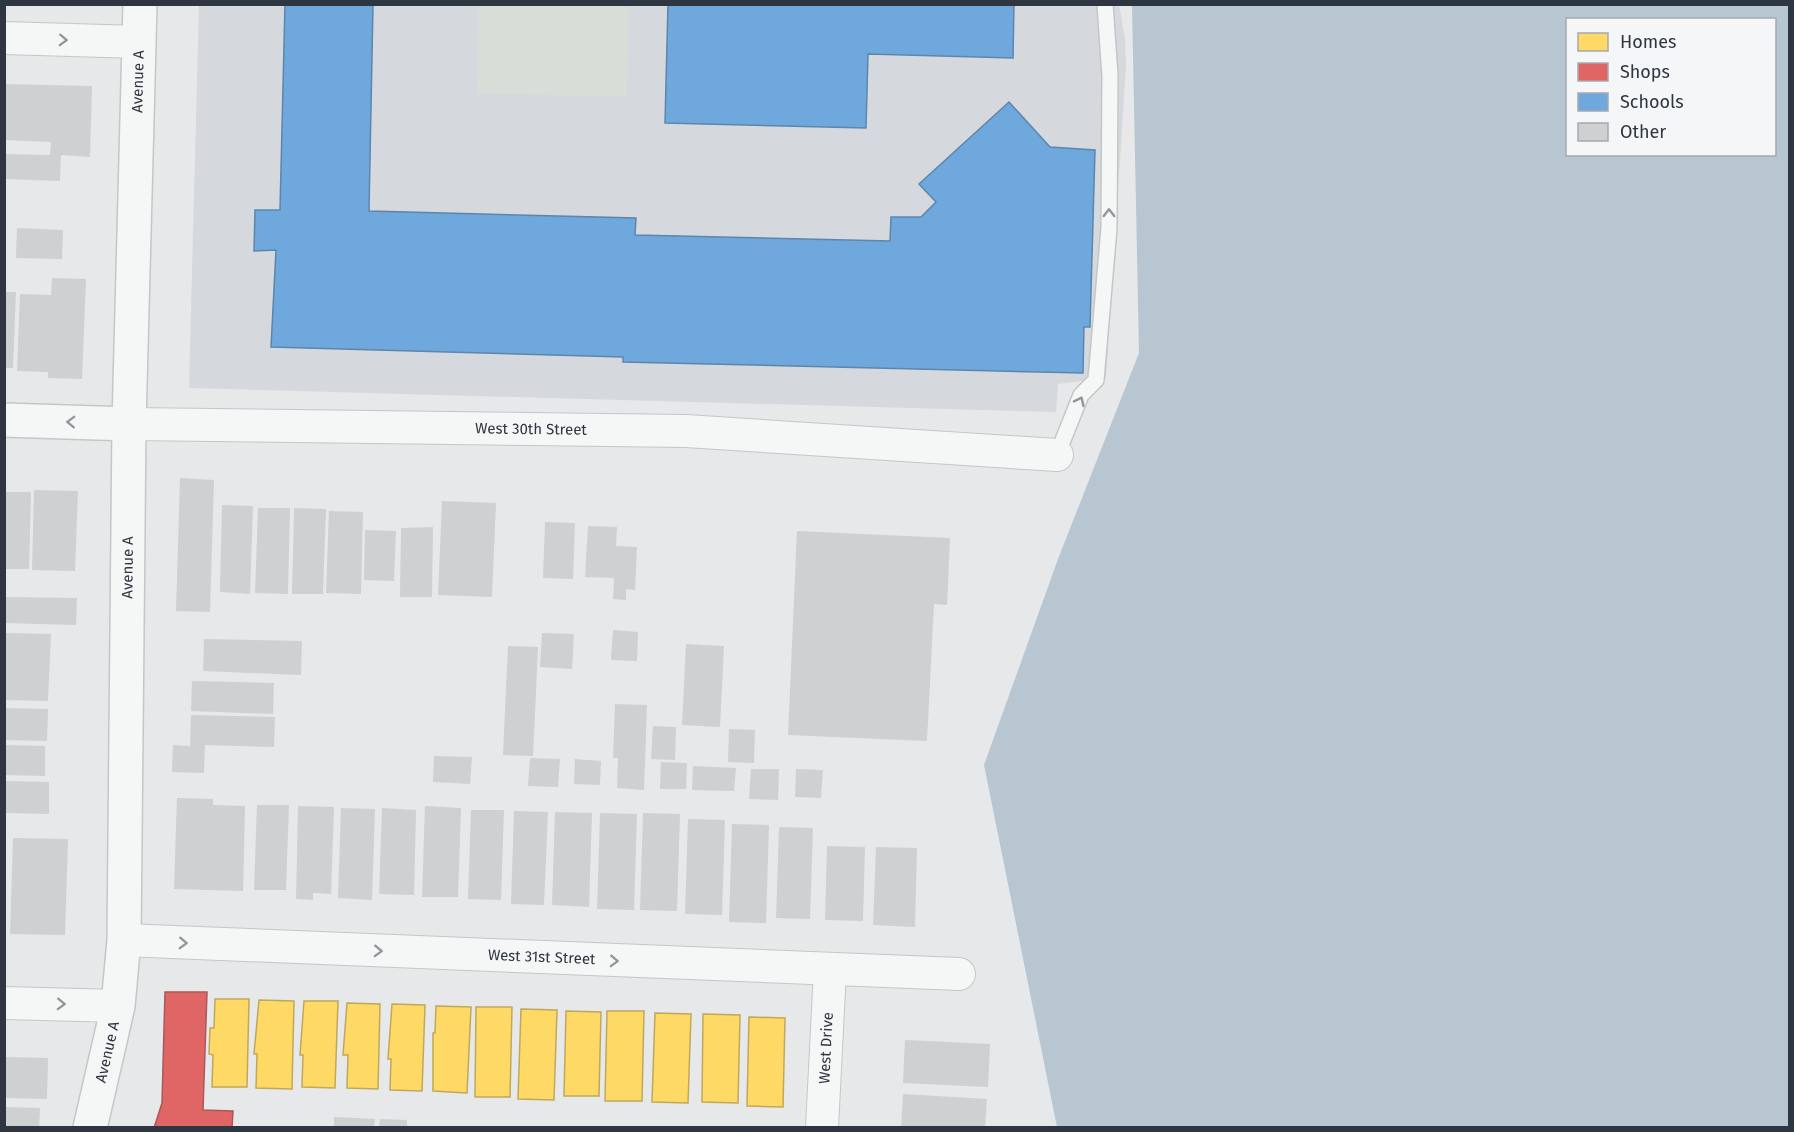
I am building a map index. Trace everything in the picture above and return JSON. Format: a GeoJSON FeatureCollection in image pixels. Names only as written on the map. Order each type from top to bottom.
{"type":"FeatureCollection","features":[{"type":"Feature","properties":{"kind":"street","name":"Avenue A"},"geometry":{"type":"LineString","coordinates":[[90,1128],[118,1006],[124,940],[129,424],[140,4]]}},
{"type":"Feature","properties":{"kind":"street"},"geometry":{"type":"LineString","coordinates":[[4,38],[139,42]]}},
{"type":"Feature","properties":{"kind":"street","name":"West 30th Street"},"geometry":{"type":"LineString","coordinates":[[4,420],[129,424],[686,431],[1058,455]]}},
{"type":"Feature","properties":{"kind":"street","name":"West 31st Street"},"geometry":{"type":"LineString","coordinates":[[124,940],[958,974]]}},
{"type":"Feature","properties":{"kind":"street","name":"West Drive"},"geometry":{"type":"LineString","coordinates":[[822,1128],[830,970]]}},
{"type":"Feature","properties":{"kind":"street"},"geometry":{"type":"LineString","coordinates":[[4,1003],[118,1006]]}},
{"type":"Feature","properties":{"kind":"lane"},"geometry":{"type":"LineString","coordinates":[[1058,455],[1081,395],[1096,380],[1109,228],[1110,76],[1105,4]]}},
{"type":"Feature","properties":{"kind":"shaded area"},"geometry":{"type":"Polygon","coordinates":[[[199,5],[1119,5],[1125,38],[1126,66],[1106,378],[1058,384],[1056,412],[189,388],[199,5]]]}},
{"type":"Feature","properties":{"kind":"shaded area"},"geometry":{"type":"Polygon","coordinates":[[[479,5],[629,5],[627,97],[477,94],[479,5]]]}},
{"type":"Feature","properties":{"kind":"shaded area"},"geometry":{"type":"Polygon","coordinates":[[[1132,5],[1789,5],[1789,1127],[1057,1127],[984,765],[1058,559],[1139,353],[1132,5]]]}},
{"type":"Feature","properties":{"kind":"building: Homes"},"geometry":{"type":"Polygon","coordinates":[[[215,999],[249,999],[247,1087],[212,1087],[213,1055],[209,1054],[210,1028],[214,1028],[215,999]]]}},
{"type":"Feature","properties":{"kind":"building: Homes"},"geometry":{"type":"Polygon","coordinates":[[[259,1000],[294,1001],[292,1089],[256,1088],[257,1054],[254,1054],[259,1000]]]}},
{"type":"Feature","properties":{"kind":"building: Homes"},"geometry":{"type":"Polygon","coordinates":[[[304,1001],[338,1001],[335,1088],[302,1087],[303,1055],[300,1055],[304,1001]]]}},
{"type":"Feature","properties":{"kind":"building: Homes"},"geometry":{"type":"Polygon","coordinates":[[[347,1003],[380,1004],[378,1089],[347,1088],[348,1055],[343,1055],[347,1003]]]}},
{"type":"Feature","properties":{"kind":"building: Homes"},"geometry":{"type":"Polygon","coordinates":[[[392,1004],[425,1005],[422,1091],[390,1090],[391,1059],[388,1059],[392,1004]]]}},
{"type":"Feature","properties":{"kind":"building: Homes"},"geometry":{"type":"Polygon","coordinates":[[[436,1006],[471,1007],[467,1093],[433,1091],[433,1033],[435,1033],[436,1006]]]}},
{"type":"Feature","properties":{"kind":"building: Homes"},"geometry":{"type":"Polygon","coordinates":[[[476,1007],[512,1007],[510,1097],[475,1097],[476,1007]]]}},
{"type":"Feature","properties":{"kind":"building: Homes"},"geometry":{"type":"Polygon","coordinates":[[[521,1009],[557,1010],[554,1100],[518,1099],[521,1009]]]}},
{"type":"Feature","properties":{"kind":"building: Homes"},"geometry":{"type":"Polygon","coordinates":[[[566,1011],[601,1012],[599,1096],[564,1096],[566,1011]]]}},
{"type":"Feature","properties":{"kind":"building: Homes"},"geometry":{"type":"Polygon","coordinates":[[[607,1011],[644,1011],[642,1101],[605,1101],[607,1011]]]}},
{"type":"Feature","properties":{"kind":"building: Homes"},"geometry":{"type":"Polygon","coordinates":[[[655,1013],[691,1014],[688,1103],[652,1102],[655,1013]]]}},
{"type":"Feature","properties":{"kind":"building: Homes"},"geometry":{"type":"Polygon","coordinates":[[[703,1014],[740,1015],[738,1103],[702,1102],[703,1014]]]}},
{"type":"Feature","properties":{"kind":"building: Homes"},"geometry":{"type":"Polygon","coordinates":[[[749,1017],[785,1018],[783,1107],[747,1106],[749,1017]]]}},
{"type":"Feature","properties":{"kind":"building: Shops"},"geometry":{"type":"Polygon","coordinates":[[[165,992],[207,992],[203,1110],[233,1111],[232,1128],[154,1128],[162,1103],[165,992]]]}},
{"type":"Feature","properties":{"kind":"building: Schools"},"geometry":{"type":"Polygon","coordinates":[[[285,4],[373,4],[369,211],[636,218],[635,235],[890,241],[891,217],[921,217],[936,202],[919,184],[1009,102],[1050,147],[1095,150],[1090,327],[1084,327],[1083,373],[623,362],[623,357],[271,347],[276,250],[254,251],[255,210],[280,210],[285,4]]]}},
{"type":"Feature","properties":{"kind":"building: Schools"},"geometry":{"type":"Polygon","coordinates":[[[668,4],[1014,4],[1013,58],[868,54],[866,128],[665,123],[668,4]]]}},
{"type":"Feature","properties":{"kind":"building: Other"},"geometry":{"type":"Polygon","coordinates":[[[4,84],[92,86],[90,157],[61,155],[60,181],[4,179],[4,154],[50,155],[51,142],[4,140],[4,84]]]}},
{"type":"Feature","properties":{"kind":"building: Other"},"geometry":{"type":"Polygon","coordinates":[[[17,228],[63,230],[62,259],[16,258],[17,228]]]}},
{"type":"Feature","properties":{"kind":"building: Other"},"geometry":{"type":"Polygon","coordinates":[[[52,278],[86,279],[82,379],[48,378],[48,372],[17,371],[20,294],[51,295],[52,278]]]}},
{"type":"Feature","properties":{"kind":"building: Other"},"geometry":{"type":"Polygon","coordinates":[[[5,292],[16,292],[13,368],[5,368],[5,292]]]}},
{"type":"Feature","properties":{"kind":"building: Other"},"geometry":{"type":"Polygon","coordinates":[[[180,478],[214,480],[210,612],[176,611],[180,478]]]}},
{"type":"Feature","properties":{"kind":"building: Other"},"geometry":{"type":"Polygon","coordinates":[[[34,490],[78,491],[75,571],[32,570],[34,490]]]}},
{"type":"Feature","properties":{"kind":"building: Other"},"geometry":{"type":"Polygon","coordinates":[[[4,492],[31,492],[29,569],[4,569],[4,492]]]}},
{"type":"Feature","properties":{"kind":"building: Other"},"geometry":{"type":"Polygon","coordinates":[[[442,501],[496,503],[492,597],[438,595],[442,501]]]}},
{"type":"Feature","properties":{"kind":"building: Other"},"geometry":{"type":"Polygon","coordinates":[[[222,505],[253,506],[250,594],[220,592],[222,505]]]}},
{"type":"Feature","properties":{"kind":"building: Other"},"geometry":{"type":"Polygon","coordinates":[[[258,508],[290,508],[288,594],[255,593],[258,508]]]}},
{"type":"Feature","properties":{"kind":"building: Other"},"geometry":{"type":"Polygon","coordinates":[[[294,508],[326,509],[323,594],[292,594],[294,508]]]}},
{"type":"Feature","properties":{"kind":"building: Other"},"geometry":{"type":"Polygon","coordinates":[[[329,511],[363,512],[361,594],[326,593],[329,511]]]}},
{"type":"Feature","properties":{"kind":"building: Other"},"geometry":{"type":"Polygon","coordinates":[[[545,522],[575,523],[573,579],[543,578],[545,522]]]}},
{"type":"Feature","properties":{"kind":"building: Other"},"geometry":{"type":"Polygon","coordinates":[[[588,526],[617,527],[616,546],[637,547],[635,590],[626,589],[626,600],[613,599],[614,578],[585,577],[588,526]]]}},
{"type":"Feature","properties":{"kind":"building: Other"},"geometry":{"type":"Polygon","coordinates":[[[433,527],[432,597],[400,597],[401,528],[433,527]]]}},
{"type":"Feature","properties":{"kind":"building: Other"},"geometry":{"type":"Polygon","coordinates":[[[365,530],[396,531],[394,581],[364,580],[365,530]]]}},
{"type":"Feature","properties":{"kind":"building: Other"},"geometry":{"type":"Polygon","coordinates":[[[797,531],[950,538],[947,605],[934,604],[927,741],[788,735],[797,531]]]}},
{"type":"Feature","properties":{"kind":"building: Other"},"geometry":{"type":"Polygon","coordinates":[[[4,597],[77,598],[76,625],[4,623],[4,597]]]}},
{"type":"Feature","properties":{"kind":"building: Other"},"geometry":{"type":"Polygon","coordinates":[[[613,630],[638,632],[637,661],[611,660],[613,630]]]}},
{"type":"Feature","properties":{"kind":"building: Other"},"geometry":{"type":"Polygon","coordinates":[[[4,633],[51,634],[48,701],[4,700],[4,633]]]}},
{"type":"Feature","properties":{"kind":"building: Other"},"geometry":{"type":"Polygon","coordinates":[[[542,633],[574,634],[572,669],[540,667],[542,633]]]}},
{"type":"Feature","properties":{"kind":"building: Other"},"geometry":{"type":"Polygon","coordinates":[[[204,639],[302,641],[301,675],[203,671],[204,639]]]}},
{"type":"Feature","properties":{"kind":"building: Other"},"geometry":{"type":"Polygon","coordinates":[[[686,644],[724,646],[720,727],[682,725],[686,644]]]}},
{"type":"Feature","properties":{"kind":"building: Other"},"geometry":{"type":"Polygon","coordinates":[[[508,646],[538,647],[533,756],[503,755],[508,646]]]}},
{"type":"Feature","properties":{"kind":"building: Other"},"geometry":{"type":"Polygon","coordinates":[[[192,681],[274,683],[273,714],[191,711],[192,681]]]}},
{"type":"Feature","properties":{"kind":"building: Other"},"geometry":{"type":"Polygon","coordinates":[[[615,704],[647,705],[644,790],[617,788],[618,758],[613,758],[615,704]]]}},
{"type":"Feature","properties":{"kind":"building: Other"},"geometry":{"type":"Polygon","coordinates":[[[4,708],[48,709],[47,741],[4,740],[4,708]]]}},
{"type":"Feature","properties":{"kind":"building: Other"},"geometry":{"type":"Polygon","coordinates":[[[191,715],[275,717],[274,747],[205,745],[204,773],[172,772],[173,745],[190,746],[191,715]]]}},
{"type":"Feature","properties":{"kind":"building: Other"},"geometry":{"type":"Polygon","coordinates":[[[653,726],[676,727],[675,760],[651,759],[653,726]]]}},
{"type":"Feature","properties":{"kind":"building: Other"},"geometry":{"type":"Polygon","coordinates":[[[729,729],[755,730],[754,763],[728,762],[729,729]]]}},
{"type":"Feature","properties":{"kind":"building: Other"},"geometry":{"type":"Polygon","coordinates":[[[4,745],[45,746],[45,776],[4,775],[4,745]]]}},
{"type":"Feature","properties":{"kind":"building: Other"},"geometry":{"type":"Polygon","coordinates":[[[434,756],[472,757],[470,784],[433,782],[434,756]]]}},
{"type":"Feature","properties":{"kind":"building: Other"},"geometry":{"type":"Polygon","coordinates":[[[530,758],[560,759],[558,787],[528,786],[530,758]]]}},
{"type":"Feature","properties":{"kind":"building: Other"},"geometry":{"type":"Polygon","coordinates":[[[575,759],[601,761],[600,785],[574,784],[575,759]]]}},
{"type":"Feature","properties":{"kind":"building: Other"},"geometry":{"type":"Polygon","coordinates":[[[661,762],[687,763],[686,789],[660,789],[661,762]]]}},
{"type":"Feature","properties":{"kind":"building: Other"},"geometry":{"type":"Polygon","coordinates":[[[693,766],[736,768],[734,791],[692,790],[693,766]]]}},
{"type":"Feature","properties":{"kind":"building: Other"},"geometry":{"type":"Polygon","coordinates":[[[751,769],[779,769],[778,800],[749,799],[751,769]]]}},
{"type":"Feature","properties":{"kind":"building: Other"},"geometry":{"type":"Polygon","coordinates":[[[796,769],[823,770],[821,798],[795,797],[796,769]]]}},
{"type":"Feature","properties":{"kind":"building: Other"},"geometry":{"type":"Polygon","coordinates":[[[4,781],[49,782],[49,814],[4,813],[4,781]]]}},
{"type":"Feature","properties":{"kind":"building: Other"},"geometry":{"type":"Polygon","coordinates":[[[177,798],[213,799],[213,805],[245,806],[243,891],[174,889],[177,798]]]}},
{"type":"Feature","properties":{"kind":"building: Other"},"geometry":{"type":"Polygon","coordinates":[[[257,805],[289,805],[286,890],[254,890],[257,805]]]}},
{"type":"Feature","properties":{"kind":"building: Other"},"geometry":{"type":"Polygon","coordinates":[[[298,806],[334,807],[331,894],[313,893],[313,900],[296,899],[298,806]]]}},
{"type":"Feature","properties":{"kind":"building: Other"},"geometry":{"type":"Polygon","coordinates":[[[425,806],[461,808],[458,897],[422,897],[425,806]]]}},
{"type":"Feature","properties":{"kind":"building: Other"},"geometry":{"type":"Polygon","coordinates":[[[341,808],[375,809],[372,900],[338,898],[341,808]]]}},
{"type":"Feature","properties":{"kind":"building: Other"},"geometry":{"type":"Polygon","coordinates":[[[382,808],[416,810],[414,895],[379,894],[382,808]]]}},
{"type":"Feature","properties":{"kind":"building: Other"},"geometry":{"type":"Polygon","coordinates":[[[471,810],[504,810],[501,900],[468,899],[471,810]]]}},
{"type":"Feature","properties":{"kind":"building: Other"},"geometry":{"type":"Polygon","coordinates":[[[514,811],[548,812],[544,905],[511,904],[514,811]]]}},
{"type":"Feature","properties":{"kind":"building: Other"},"geometry":{"type":"Polygon","coordinates":[[[555,812],[592,813],[589,907],[552,905],[555,812]]]}},
{"type":"Feature","properties":{"kind":"building: Other"},"geometry":{"type":"Polygon","coordinates":[[[600,813],[637,814],[634,910],[597,909],[600,813]]]}},
{"type":"Feature","properties":{"kind":"building: Other"},"geometry":{"type":"Polygon","coordinates":[[[643,813],[680,814],[677,911],[640,910],[643,813]]]}},
{"type":"Feature","properties":{"kind":"building: Other"},"geometry":{"type":"Polygon","coordinates":[[[688,819],[725,820],[722,915],[685,914],[688,819]]]}},
{"type":"Feature","properties":{"kind":"building: Other"},"geometry":{"type":"Polygon","coordinates":[[[732,824],[769,825],[766,923],[729,922],[732,824]]]}},
{"type":"Feature","properties":{"kind":"building: Other"},"geometry":{"type":"Polygon","coordinates":[[[779,827],[813,828],[810,919],[776,918],[779,827]]]}},
{"type":"Feature","properties":{"kind":"building: Other"},"geometry":{"type":"Polygon","coordinates":[[[13,838],[68,839],[65,935],[10,934],[13,838]]]}},
{"type":"Feature","properties":{"kind":"building: Other"},"geometry":{"type":"Polygon","coordinates":[[[827,846],[865,847],[863,921],[825,920],[827,846]]]}},
{"type":"Feature","properties":{"kind":"building: Other"},"geometry":{"type":"Polygon","coordinates":[[[876,847],[917,848],[915,927],[873,925],[876,847]]]}},
{"type":"Feature","properties":{"kind":"building: Other"},"geometry":{"type":"Polygon","coordinates":[[[905,1040],[990,1044],[988,1087],[903,1083],[905,1040]]]}},
{"type":"Feature","properties":{"kind":"building: Other"},"geometry":{"type":"Polygon","coordinates":[[[4,1057],[48,1058],[47,1099],[4,1098],[4,1057]]]}},
{"type":"Feature","properties":{"kind":"building: Other"},"geometry":{"type":"Polygon","coordinates":[[[903,1094],[987,1099],[985,1128],[901,1128],[903,1094]]]}},
{"type":"Feature","properties":{"kind":"building: Other"},"geometry":{"type":"Polygon","coordinates":[[[4,1107],[40,1108],[39,1128],[4,1128],[4,1107]]]}},
{"type":"Feature","properties":{"kind":"building: Other"},"geometry":{"type":"Polygon","coordinates":[[[334,1117],[375,1119],[374,1128],[334,1128],[334,1117]]]}},
{"type":"Feature","properties":{"kind":"building: Other"},"geometry":{"type":"Polygon","coordinates":[[[380,1119],[407,1120],[407,1128],[379,1128],[380,1119]]]}}]}
